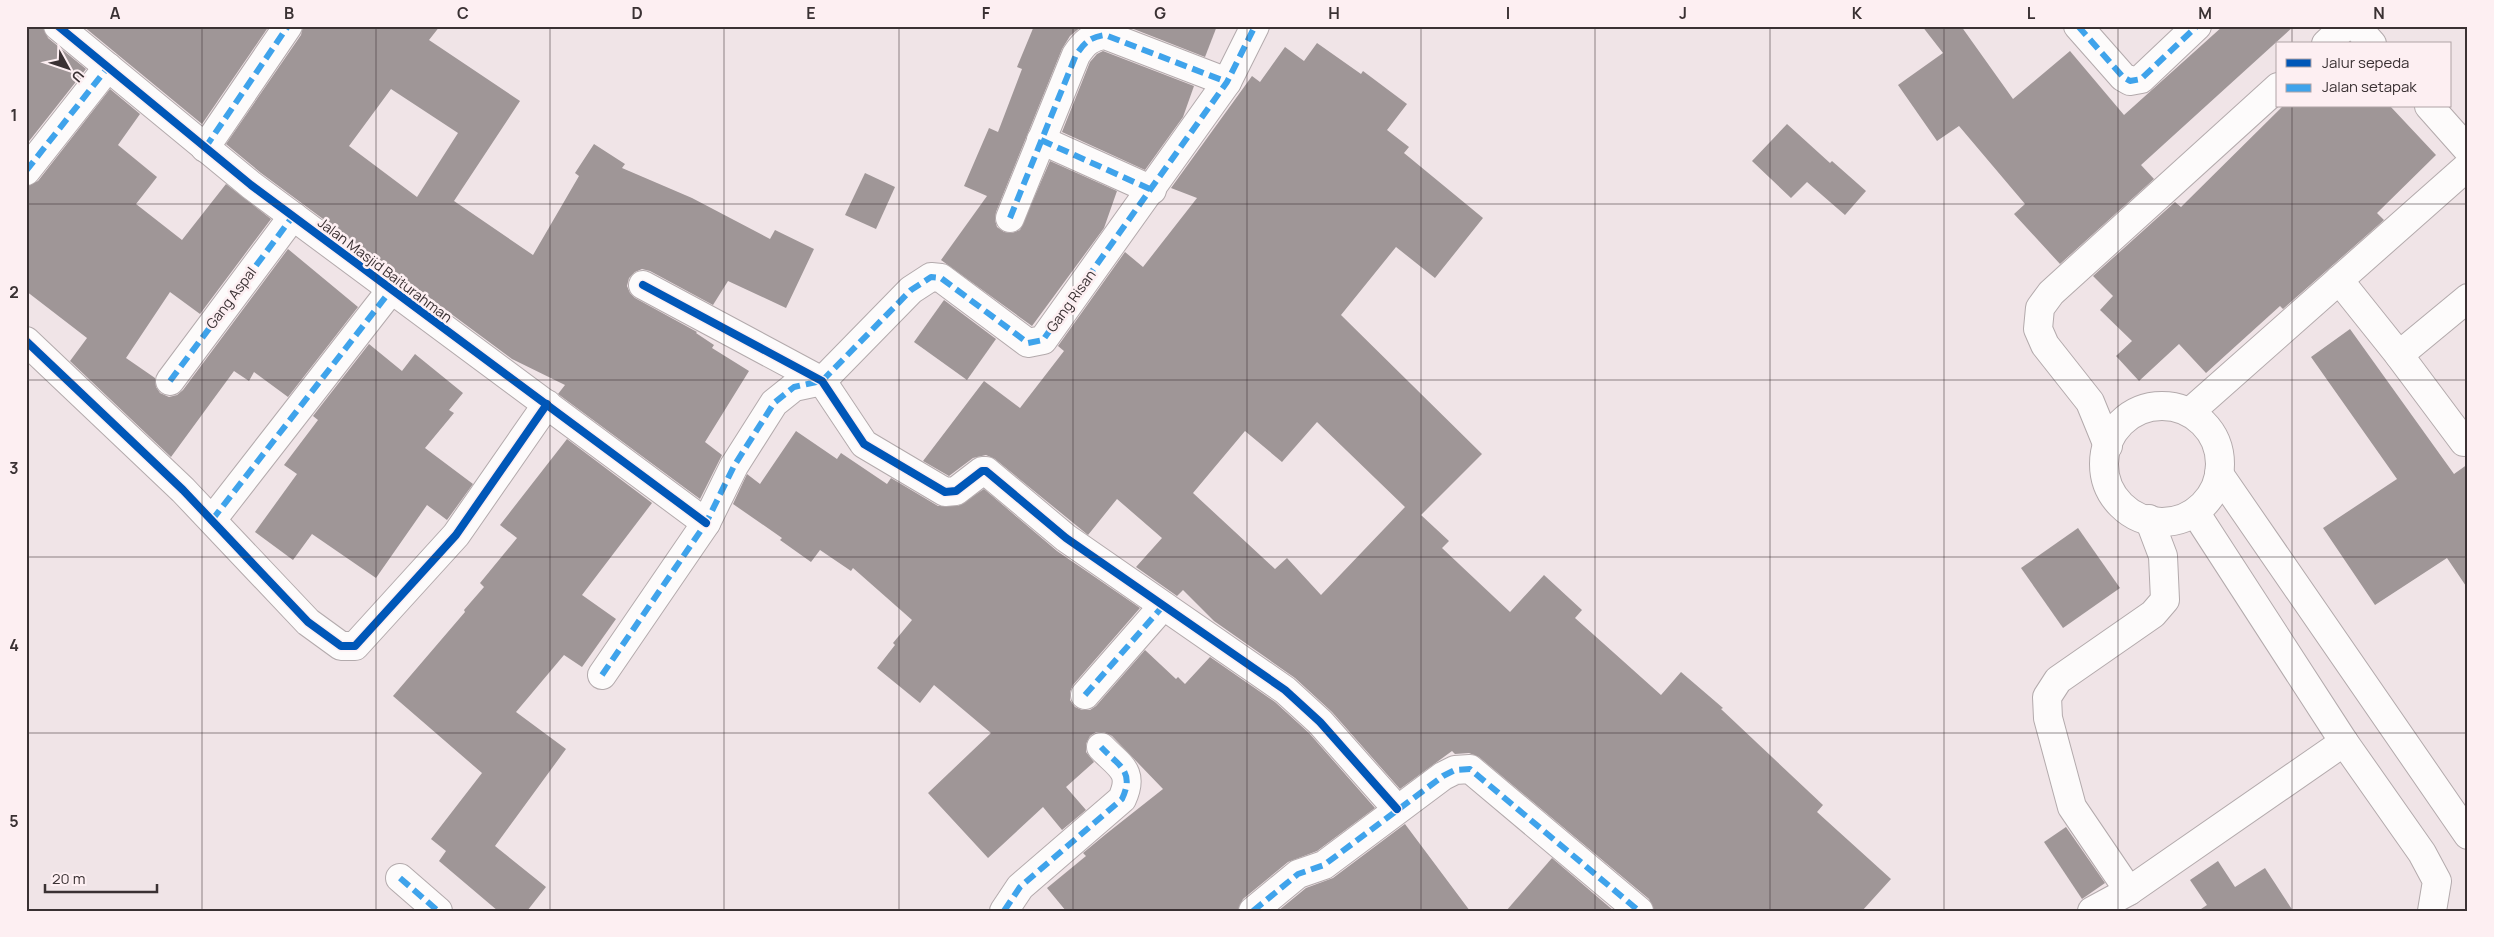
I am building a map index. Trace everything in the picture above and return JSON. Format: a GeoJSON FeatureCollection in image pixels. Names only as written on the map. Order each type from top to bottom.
{"type":"FeatureCollection","features":[{"type":"Feature","properties":{"kind":"street","name":"Jalan Masjid Baiturahman"},"geometry":{"type":"LineString","coordinates":[[58,26],[205,148],[292,216],[706,523]]}},
{"type":"Feature","properties":{"kind":"street"},"geometry":{"type":"LineString","coordinates":[[205,148],[288,26]]}},
{"type":"Feature","properties":{"kind":"street","name":"Gang Risan"},"geometry":{"type":"LineString","coordinates":[[822,381],[911,290],[931,276],[940,278],[1028,343],[1043,340],[1152,190],[1227,82],[1255,26]]}},
{"type":"Feature","properties":{"kind":"street"},"geometry":{"type":"LineString","coordinates":[[2078,26],[2122,77],[2130,81],[2141,79],[2197,26]]}},
{"type":"Feature","properties":{"kind":"street"},"geometry":{"type":"LineString","coordinates":[[2328,42],[2345,26]]}},
{"type":"Feature","properties":{"kind":"street"},"geometry":{"type":"LineString","coordinates":[[2356,26],[2370,42]]}},
{"type":"Feature","properties":{"kind":"street"},"geometry":{"type":"LineString","coordinates":[[1010,218],[1076,55],[1083,44],[1094,36],[1105,35],[1227,82]]}},
{"type":"Feature","properties":{"kind":"street"},"geometry":{"type":"LineString","coordinates":[[26,171],[108,68]]}},
{"type":"Feature","properties":{"kind":"street"},"geometry":{"type":"LineString","coordinates":[[2108,446],[2090,402],[2045,345],[2038,329],[2040,308],[2051,293],[2276,89]]}},
{"type":"Feature","properties":{"kind":"street"},"geometry":{"type":"LineString","coordinates":[[2431,108],[2468,150]]}},
{"type":"Feature","properties":{"kind":"street"},"geometry":{"type":"LineString","coordinates":[[1041,140],[1152,190]]}},
{"type":"Feature","properties":{"kind":"street"},"geometry":{"type":"LineString","coordinates":[[2199,420],[2224,382],[2468,166]]}},
{"type":"Feature","properties":{"kind":"street","name":"Gang Aspal"},"geometry":{"type":"LineString","coordinates":[[170,381],[292,216]]}},
{"type":"Feature","properties":{"kind":"street"},"geometry":{"type":"LineString","coordinates":[[2339,280],[2399,355],[2464,442]]}},
{"type":"Feature","properties":{"kind":"street"},"geometry":{"type":"LineString","coordinates":[[643,286],[822,381],[864,444],[946,492],[956,491],[982,471],[986,471],[1066,538],[1285,690],[1320,722],[1398,809]]}},
{"type":"Feature","properties":{"kind":"street"},"geometry":{"type":"LineString","coordinates":[[212,520],[391,290]]}},
{"type":"Feature","properties":{"kind":"street"},"geometry":{"type":"LineString","coordinates":[[2399,355],[2468,298]]}},
{"type":"Feature","properties":{"kind":"street"},"geometry":{"type":"LineString","coordinates":[[26,341],[212,520],[308,622],[341,646],[355,646],[456,535],[547,404]]}},
{"type":"Feature","properties":{"kind":"street"},"geometry":{"type":"LineString","coordinates":[[602,675],[706,523],[734,466],[774,403],[794,387],[822,381]]}},
{"type":"Feature","properties":{"kind":"street"},"geometry":{"type":"LineString","coordinates":[[2090,402],[2126,420]]}},
{"type":"Feature","properties":{"kind":"street"},"geometry":{"type":"LineString","coordinates":[[2163,556],[2187,516],[2211,495],[2219,474],[2219,450],[2199,420],[2173,406],[2155,405],[2137,410],[2113,430],[2102,460],[2109,492],[2131,515],[2162,523],[2187,516]]}},
{"type":"Feature","properties":{"kind":"street"},"geometry":{"type":"LineString","coordinates":[[2219,474],[2468,835]]}},
{"type":"Feature","properties":{"kind":"street"},"geometry":{"type":"LineString","coordinates":[[2187,516],[2422,854],[2437,881],[2432,911]]}},
{"type":"Feature","properties":{"kind":"street"},"geometry":{"type":"LineString","coordinates":[[2129,891],[2072,806],[2048,718],[2047,697],[2058,680],[2159,608],[2165,600],[2163,556],[2149,519]]}},
{"type":"Feature","properties":{"kind":"street"},"geometry":{"type":"LineString","coordinates":[[1085,695],[1163,606]]}},
{"type":"Feature","properties":{"kind":"street"},"geometry":{"type":"LineString","coordinates":[[2092,911],[2129,891],[2344,742]]}},
{"type":"Feature","properties":{"kind":"street"},"geometry":{"type":"LineString","coordinates":[[1004,911],[1020,887],[1122,798],[1128,786],[1127,774],[1101,747]]}},
{"type":"Feature","properties":{"kind":"street"},"geometry":{"type":"LineString","coordinates":[[1253,911],[1298,874],[1324,865],[1449,773],[1455,770],[1470,769],[1639,911]]}},
{"type":"Feature","properties":{"kind":"street"},"geometry":{"type":"LineString","coordinates":[[400,878],[438,911]]}},
{"type":"Feature","properties":{"kind":"building"},"geometry":{"type":"Polygon","coordinates":[[[26,26],[43,26],[48,38],[86,69],[26,145],[26,26]]]}},
{"type":"Feature","properties":{"kind":"building"},"geometry":{"type":"Polygon","coordinates":[[[83,26],[269,26],[202,124],[83,26]]]}},
{"type":"Feature","properties":{"kind":"building"},"geometry":{"type":"Polygon","coordinates":[[[303,26],[440,26],[429,40],[520,101],[454,201],[533,255],[579,176],[575,173],[594,144],[625,164],[622,168],[692,198],[770,239],[775,230],[814,249],[786,308],[728,281],[713,305],[650,271],[642,269],[635,272],[629,278],[627,286],[635,298],[697,332],[714,345],[712,348],[749,371],[705,442],[722,455],[700,499],[558,394],[565,385],[512,359],[261,173],[226,144],[301,35],[303,26]],[[391,89],[349,146],[417,197],[458,133],[391,89]]]}},
{"type":"Feature","properties":{"kind":"building"},"geometry":{"type":"Polygon","coordinates":[[[1034,26],[1082,26],[1070,36],[1062,49],[996,212],[995,220],[997,227],[1004,232],[1012,233],[1020,230],[1050,161],[1117,191],[1104,228],[1032,326],[941,260],[987,196],[964,186],[989,128],[998,132],[1022,69],[1017,67],[1034,26]]]}},
{"type":"Feature","properties":{"kind":"building"},"geometry":{"type":"Polygon","coordinates":[[[1126,26],[1217,26],[1205,57],[1126,26]]]}},
{"type":"Feature","properties":{"kind":"building"},"geometry":{"type":"Polygon","coordinates":[[[1922,26],[1961,26],[2013,99],[2070,51],[2124,115],[2223,26],[2294,26],[2141,165],[2154,179],[2060,264],[2014,214],[2025,204],[1959,126],[1937,141],[1898,85],[1943,53],[1922,26]]]}},
{"type":"Feature","properties":{"kind":"building"},"geometry":{"type":"Polygon","coordinates":[[[1317,43],[1361,74],[1363,71],[1407,104],[1387,130],[1409,147],[1404,153],[1483,218],[1435,278],[1396,247],[1341,315],[1482,454],[1421,515],[1449,541],[1442,548],[1510,612],[1544,575],[1582,610],[1575,618],[1661,695],[1681,672],[1723,708],[1721,709],[1823,805],[1817,812],[1891,879],[1862,911],[1654,911],[1649,899],[1479,757],[1469,753],[1455,754],[1452,751],[1400,789],[1332,712],[1295,678],[1214,621],[1183,590],[1177,596],[1136,567],[1162,538],[1117,499],[1088,535],[995,459],[986,455],[973,458],[949,476],[923,461],[984,381],[1020,408],[1064,351],[1058,346],[1125,252],[1143,267],[1197,198],[1171,188],[1252,76],[1260,82],[1285,47],[1304,61],[1317,43]],[[1317,422],[1282,462],[1245,431],[1193,493],[1275,569],[1287,558],[1321,595],[1405,507],[1317,422]]]}},
{"type":"Feature","properties":{"kind":"building"},"geometry":{"type":"Polygon","coordinates":[[[1103,51],[1194,86],[1183,117],[1145,170],[1062,132],[1090,62],[1097,54],[1103,51]]]}},
{"type":"Feature","properties":{"kind":"building"},"geometry":{"type":"Polygon","coordinates":[[[110,89],[140,114],[118,145],[157,177],[136,204],[182,240],[226,184],[271,219],[200,314],[170,292],[126,358],[155,378],[156,387],[160,393],[169,397],[177,395],[183,390],[288,249],[358,307],[288,397],[254,372],[249,381],[234,371],[171,457],[70,361],[87,338],[26,291],[26,186],[38,181],[110,89]]]}},
{"type":"Feature","properties":{"kind":"building"},"geometry":{"type":"Polygon","coordinates":[[[2281,108],[2392,108],[2436,155],[2377,213],[2384,220],[2283,309],[2280,306],[2206,373],[2179,344],[2139,381],[2116,356],[2132,341],[2100,310],[2113,296],[2093,276],[2175,202],[2181,207],[2281,108]]]}},
{"type":"Feature","properties":{"kind":"building"},"geometry":{"type":"Polygon","coordinates":[[[1787,124],[1830,163],[1832,161],[1866,191],[1845,215],[1807,182],[1791,198],[1752,161],[1787,124]]]}},
{"type":"Feature","properties":{"kind":"building"},"geometry":{"type":"Polygon","coordinates":[[[865,173],[895,187],[876,229],[845,215],[865,173]]]}},
{"type":"Feature","properties":{"kind":"building"},"geometry":{"type":"Polygon","coordinates":[[[944,300],[996,339],[967,380],[914,342],[944,300]]]}},
{"type":"Feature","properties":{"kind":"building"},"geometry":{"type":"Polygon","coordinates":[[[2350,329],[2454,474],[2468,464],[2468,589],[2447,558],[2375,605],[2323,528],[2397,479],[2311,357],[2350,329]]]}},
{"type":"Feature","properties":{"kind":"building"},"geometry":{"type":"Polygon","coordinates":[[[369,344],[402,371],[415,354],[463,393],[449,410],[454,413],[425,448],[473,484],[447,520],[427,505],[376,578],[312,534],[293,560],[255,532],[297,474],[284,465],[318,420],[313,416],[369,344]]]}},
{"type":"Feature","properties":{"kind":"building"},"geometry":{"type":"Polygon","coordinates":[[[796,431],[837,459],[841,453],[887,484],[891,478],[938,506],[958,506],[984,489],[1057,551],[1140,608],[1073,685],[1070,692],[1070,700],[1075,707],[1082,710],[1090,710],[1096,706],[1145,650],[1176,679],[1178,677],[1185,684],[1210,657],[1275,702],[1309,733],[1375,808],[1317,851],[1288,862],[1243,899],[1238,911],[1066,911],[1047,888],[1086,856],[1083,853],[1163,789],[1112,736],[1104,732],[1096,732],[1090,736],[1086,744],[1086,752],[1094,762],[1066,787],[1086,810],[1062,830],[1043,807],[988,858],[928,793],[991,733],[934,685],[920,703],[877,668],[895,645],[893,643],[912,620],[853,568],[851,571],[820,550],[811,562],[780,540],[782,538],[733,504],[747,474],[760,484],[796,431]]]}},
{"type":"Feature","properties":{"kind":"building"},"geometry":{"type":"Polygon","coordinates":[[[567,439],[652,503],[582,595],[616,619],[582,667],[564,655],[516,712],[566,749],[495,846],[546,887],[527,911],[498,911],[439,861],[446,851],[431,839],[482,773],[393,696],[484,587],[480,583],[517,538],[500,525],[567,439]]]}},
{"type":"Feature","properties":{"kind":"building"},"geometry":{"type":"Polygon","coordinates":[[[2078,528],[2120,588],[2063,628],[2021,568],[2078,528]]]}},
{"type":"Feature","properties":{"kind":"building"},"geometry":{"type":"Polygon","coordinates":[[[1405,824],[1470,911],[1278,911],[1306,888],[1333,878],[1405,824]]]}},
{"type":"Feature","properties":{"kind":"building"},"geometry":{"type":"Polygon","coordinates":[[[2066,827],[2105,883],[2082,899],[2044,842],[2066,827]]]}},
{"type":"Feature","properties":{"kind":"building"},"geometry":{"type":"Polygon","coordinates":[[[1552,858],[1614,911],[1506,911],[1552,858]]]}},
{"type":"Feature","properties":{"kind":"building"},"geometry":{"type":"Polygon","coordinates":[[[2218,861],[2235,887],[2265,868],[2293,911],[2198,911],[2207,905],[2190,880],[2218,861]]]}},
{"type":"Feature","properties":{"kind":"marked path"},"geometry":{"type":"LineString","coordinates":[[205,148],[288,26]]}},
{"type":"Feature","properties":{"kind":"marked path"},"geometry":{"type":"LineString","coordinates":[[822,381],[911,290],[931,277],[941,278],[1028,343],[1043,340],[1227,82],[1255,26]]}},
{"type":"Feature","properties":{"kind":"marked path"},"geometry":{"type":"LineString","coordinates":[[2078,26],[2123,77],[2130,81],[2141,79],[2197,26]]}},
{"type":"Feature","properties":{"kind":"marked path"},"geometry":{"type":"LineString","coordinates":[[1010,218],[1076,55],[1091,39],[1105,35],[1227,82]]}},
{"type":"Feature","properties":{"kind":"marked path"},"geometry":{"type":"LineString","coordinates":[[26,171],[108,67]]}},
{"type":"Feature","properties":{"kind":"marked path"},"geometry":{"type":"LineString","coordinates":[[1041,140],[1152,190]]}},
{"type":"Feature","properties":{"kind":"marked path"},"geometry":{"type":"LineString","coordinates":[[170,381],[293,216]]}},
{"type":"Feature","properties":{"kind":"marked path"},"geometry":{"type":"LineString","coordinates":[[212,520],[391,290]]}},
{"type":"Feature","properties":{"kind":"marked path"},"geometry":{"type":"LineString","coordinates":[[602,675],[706,523],[734,466],[774,403],[794,387],[821,381]]}},
{"type":"Feature","properties":{"kind":"marked path"},"geometry":{"type":"LineString","coordinates":[[1085,695],[1163,606]]}},
{"type":"Feature","properties":{"kind":"marked path"},"geometry":{"type":"LineString","coordinates":[[1004,911],[1020,887],[1122,799],[1126,790],[1126,775],[1119,764],[1101,747]]}},
{"type":"Feature","properties":{"kind":"marked path"},"geometry":{"type":"LineString","coordinates":[[1253,911],[1298,874],[1324,865],[1443,776],[1455,770],[1470,769],[1639,911]]}},
{"type":"Feature","properties":{"kind":"marked path"},"geometry":{"type":"LineString","coordinates":[[400,878],[438,911]]}},
{"type":"Feature","properties":{"kind":"cycle path"},"geometry":{"type":"LineString","coordinates":[[58,26],[251,185],[706,523]]}},
{"type":"Feature","properties":{"kind":"cycle path"},"geometry":{"type":"LineString","coordinates":[[643,285],[822,381],[864,444],[945,492],[956,491],[982,471],[986,471],[1066,538],[1285,690],[1320,722],[1397,809]]}},
{"type":"Feature","properties":{"kind":"cycle path"},"geometry":{"type":"LineString","coordinates":[[26,341],[183,490],[308,622],[341,646],[355,646],[456,535],[547,404]]}}]}
